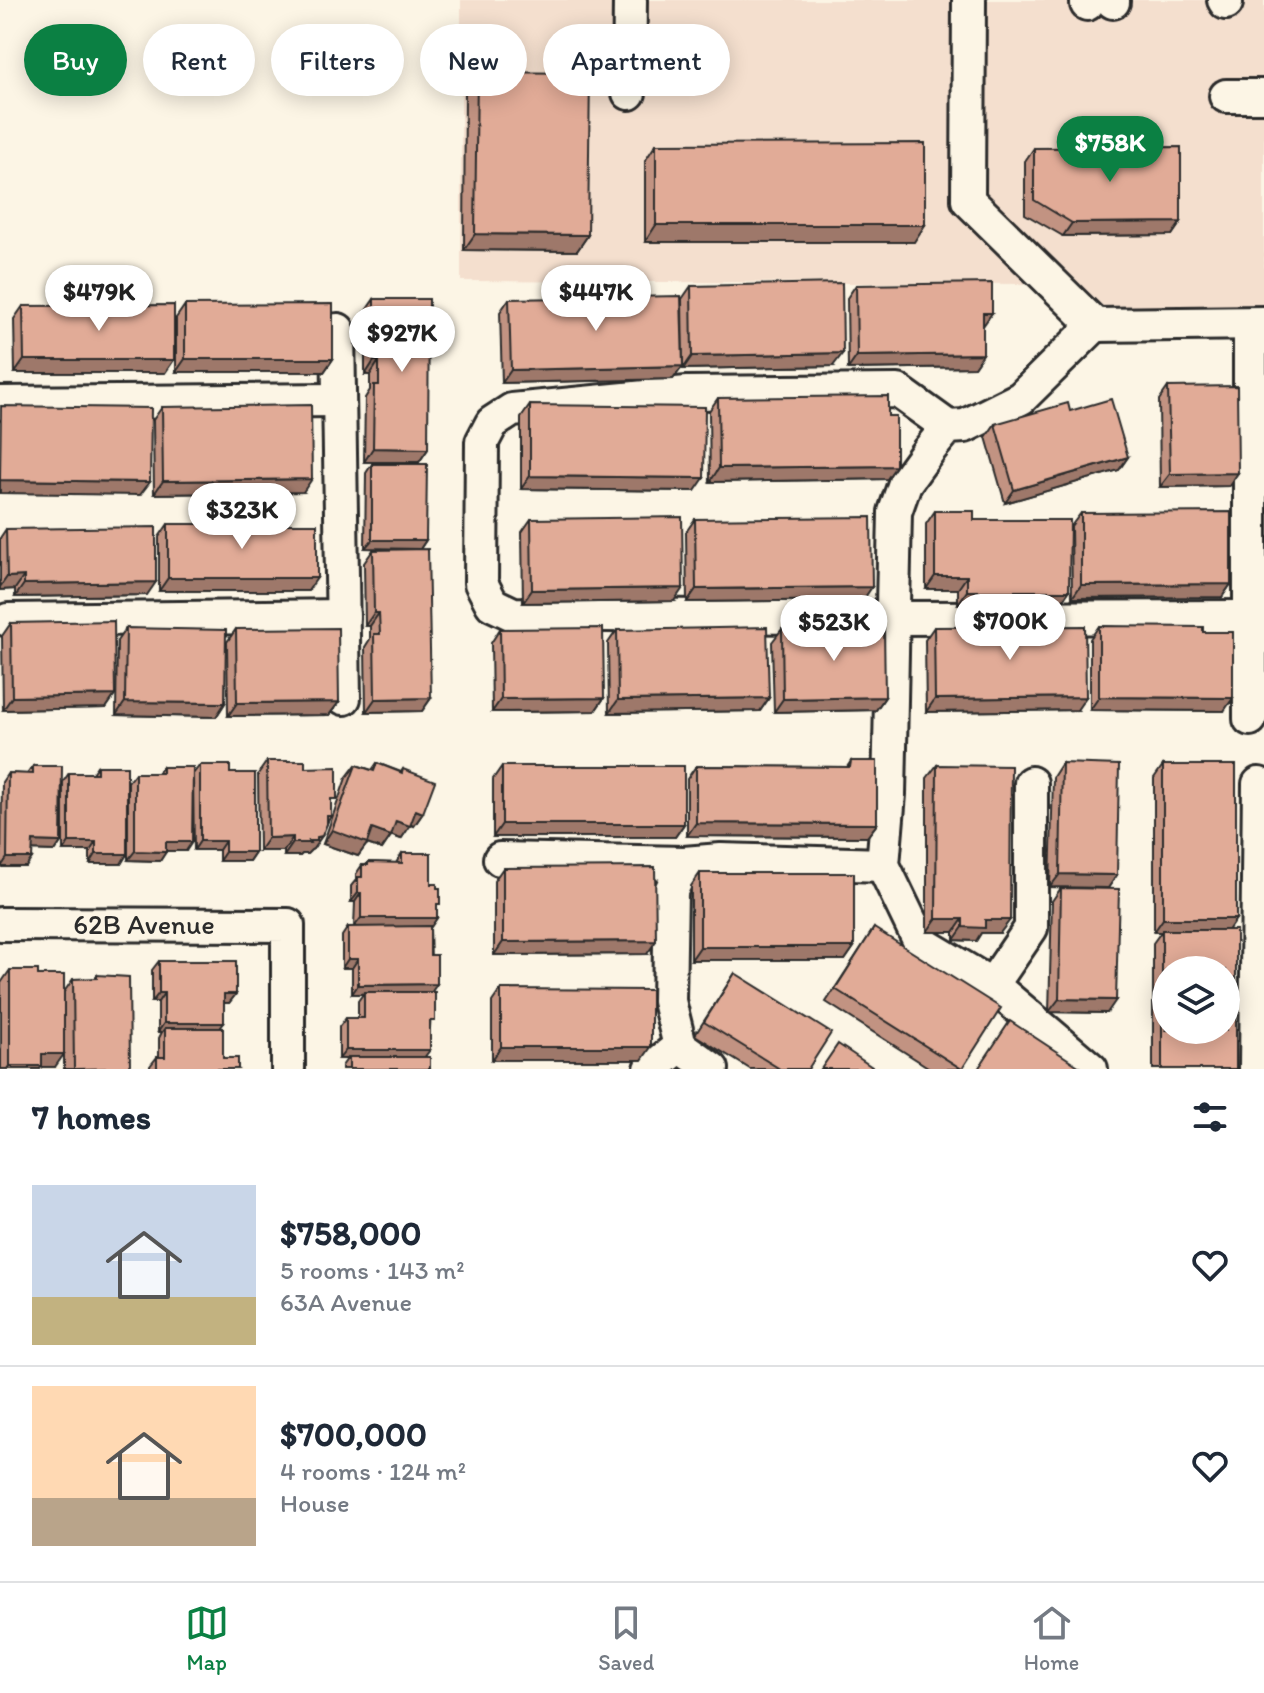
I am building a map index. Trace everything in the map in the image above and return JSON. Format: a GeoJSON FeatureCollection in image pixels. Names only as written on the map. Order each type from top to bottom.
{"type":"FeatureCollection","features":[{"type":"Feature","properties":{"kind":"street"},"geometry":{"type":"LineString","coordinates":[[630,0],[630,24]]}},
{"type":"Feature","properties":{"kind":"street"},"geometry":{"type":"LineString","coordinates":[[969,1],[968,200],[1095,325]]}},
{"type":"Feature","properties":{"kind":"street"},"geometry":{"type":"LineString","coordinates":[[1226,96],[1264,96]]}},
{"type":"Feature","properties":{"kind":"street"},"geometry":{"type":"LineString","coordinates":[[1250,617],[893,618],[513,614],[492,604],[481,583],[482,442],[492,423],[512,410],[687,393],[898,391],[948,427],[965,426],[1021,398],[1095,325],[1257,324],[1250,719]]}},
{"type":"Feature","properties":{"kind":"street"},"geometry":{"type":"LineString","coordinates":[[338,330],[344,698]]}},
{"type":"Feature","properties":{"kind":"street"},"geometry":{"type":"LineString","coordinates":[[0,403],[339,400]]}},
{"type":"Feature","properties":{"kind":"street"},"geometry":{"type":"LineString","coordinates":[[948,427],[905,483],[895,512],[889,794],[883,865],[920,942],[992,985],[1091,1069]]}},
{"type":"Feature","properties":{"kind":"street"},"geometry":{"type":"LineString","coordinates":[[8,620],[343,616]]}},
{"type":"Feature","properties":{"kind":"street"},"geometry":{"type":"LineString","coordinates":[[992,985],[1031,928],[1031,783]]}},
{"type":"Feature","properties":{"kind":"street"},"geometry":{"type":"LineString","coordinates":[[1256,1069],[1259,784]]}},
{"type":"Feature","properties":{"kind":"street"},"geometry":{"type":"LineString","coordinates":[[500,859],[684,863],[721,860],[883,865]]}},
{"type":"Feature","properties":{"kind":"street"},"geometry":{"type":"LineString","coordinates":[[684,863],[671,891],[669,1001],[680,1046],[712,1069]]}},
{"type":"Feature","properties":{"kind":"street","name":"62B Avenue"},"geometry":{"type":"LineString","coordinates":[[0,924],[288,925],[288,1069]]}},
{"type":"Feature","properties":{"kind":"street"},"geometry":{"type":"LineString","coordinates":[[651,1069],[680,1046]]}},
{"type":"Feature","properties":{"kind":"shaded area"},"geometry":{"type":"Polygon","coordinates":[[[461,0],[1264,0],[1264,317],[1076,320],[1038,284],[461,281],[461,96],[527,96],[527,24],[461,24],[461,0]]]}},
{"type":"Feature","properties":{"kind":"building"},"geometry":{"type":"Polygon","coordinates":[[[527,72],[543,73],[543,96],[590,96],[588,235],[475,234],[477,96],[527,96],[527,72]]]}},
{"type":"Feature","properties":{"kind":"building"},"geometry":{"type":"Polygon","coordinates":[[[925,143],[925,225],[656,225],[656,144],[925,143]]]}},
{"type":"Feature","properties":{"kind":"building"},"geometry":{"type":"Polygon","coordinates":[[[1181,147],[1181,222],[1072,223],[1034,200],[1034,148],[1181,147]]]}},
{"type":"Feature","properties":{"kind":"building"},"geometry":{"type":"Polygon","coordinates":[[[842,283],[843,353],[692,356],[691,286],[842,283]]]}},
{"type":"Feature","properties":{"kind":"building"},"geometry":{"type":"Polygon","coordinates":[[[992,283],[992,313],[983,313],[983,354],[857,356],[856,285],[992,283]]]}},
{"type":"Feature","properties":{"kind":"building"},"geometry":{"type":"Polygon","coordinates":[[[681,296],[683,366],[511,370],[509,299],[681,296]]]}},
{"type":"Feature","properties":{"kind":"building"},"geometry":{"type":"Polygon","coordinates":[[[374,299],[429,299],[428,449],[373,448],[374,385],[379,385],[379,361],[374,361],[374,299]]]}},
{"type":"Feature","properties":{"kind":"building"},"geometry":{"type":"Polygon","coordinates":[[[333,304],[333,359],[185,359],[185,305],[333,304]]]}},
{"type":"Feature","properties":{"kind":"building"},"geometry":{"type":"Polygon","coordinates":[[[174,305],[174,360],[24,360],[23,306],[174,305]]]}},
{"type":"Feature","properties":{"kind":"building"},"geometry":{"type":"Polygon","coordinates":[[[1237,386],[1238,473],[1170,474],[1168,387],[1237,386]]]}},
{"type":"Feature","properties":{"kind":"building"},"geometry":{"type":"Polygon","coordinates":[[[888,396],[888,416],[896,416],[896,466],[719,468],[718,398],[888,396]]]}},
{"type":"Feature","properties":{"kind":"building"},"geometry":{"type":"Polygon","coordinates":[[[1111,399],[1128,457],[1014,490],[995,424],[1068,403],[1070,411],[1111,399]]]}},
{"type":"Feature","properties":{"kind":"building"},"geometry":{"type":"Polygon","coordinates":[[[311,405],[312,479],[163,481],[162,407],[311,405]]]}},
{"type":"Feature","properties":{"kind":"building"},"geometry":{"type":"Polygon","coordinates":[[[530,405],[705,407],[704,478],[530,476],[530,405]]]}},
{"type":"Feature","properties":{"kind":"building"},"geometry":{"type":"Polygon","coordinates":[[[1,406],[151,408],[150,482],[0,480],[1,406]]]}},
{"type":"Feature","properties":{"kind":"building"},"geometry":{"type":"Polygon","coordinates":[[[372,464],[427,464],[426,540],[372,540],[372,464]]]}},
{"type":"Feature","properties":{"kind":"building"},"geometry":{"type":"Polygon","coordinates":[[[935,511],[974,511],[974,520],[1070,520],[1069,591],[967,591],[967,576],[935,576],[935,511]]]}},
{"type":"Feature","properties":{"kind":"building"},"geometry":{"type":"Polygon","coordinates":[[[1231,512],[1231,584],[1081,585],[1081,513],[1231,512]]]}},
{"type":"Feature","properties":{"kind":"building"},"geometry":{"type":"Polygon","coordinates":[[[682,517],[683,588],[532,590],[531,519],[682,517]]]}},
{"type":"Feature","properties":{"kind":"building"},"geometry":{"type":"Polygon","coordinates":[[[871,517],[872,587],[696,589],[695,519],[871,517]]]}},
{"type":"Feature","properties":{"kind":"building"},"geometry":{"type":"Polygon","coordinates":[[[168,524],[317,524],[317,578],[168,578],[168,524]]]}},
{"type":"Feature","properties":{"kind":"building"},"geometry":{"type":"Polygon","coordinates":[[[156,527],[156,582],[24,584],[24,576],[7,577],[6,529],[156,527]]]}},
{"type":"Feature","properties":{"kind":"building"},"geometry":{"type":"Polygon","coordinates":[[[428,549],[431,698],[375,699],[374,634],[380,634],[379,613],[374,613],[373,550],[428,549]]]}},
{"type":"Feature","properties":{"kind":"building"},"geometry":{"type":"Polygon","coordinates":[[[114,621],[115,695],[12,697],[11,623],[114,621]]]}},
{"type":"Feature","properties":{"kind":"building"},"geometry":{"type":"Polygon","coordinates":[[[1085,626],[1086,697],[935,699],[934,627],[1085,626]]]}},
{"type":"Feature","properties":{"kind":"building"},"geometry":{"type":"Polygon","coordinates":[[[1099,626],[1203,627],[1203,632],[1233,632],[1233,698],[1099,697],[1099,626]]]}},
{"type":"Feature","properties":{"kind":"building"},"geometry":{"type":"Polygon","coordinates":[[[767,627],[769,698],[618,700],[617,630],[767,627]]]}},
{"type":"Feature","properties":{"kind":"building"},"geometry":{"type":"Polygon","coordinates":[[[884,627],[885,697],[783,699],[782,629],[884,627]]]}},
{"type":"Feature","properties":{"kind":"building"},"geometry":{"type":"Polygon","coordinates":[[[126,628],[226,630],[225,703],[125,702],[126,628]]]}},
{"type":"Feature","properties":{"kind":"building"},"geometry":{"type":"Polygon","coordinates":[[[338,628],[339,702],[237,703],[236,629],[338,628]]]}},
{"type":"Feature","properties":{"kind":"building"},"geometry":{"type":"Polygon","coordinates":[[[603,628],[604,698],[501,699],[500,629],[603,628]]]}},
{"type":"Feature","properties":{"kind":"building"},"geometry":{"type":"Polygon","coordinates":[[[267,761],[305,761],[305,768],[337,767],[337,799],[331,799],[331,816],[327,816],[327,824],[317,841],[293,843],[293,837],[268,838],[267,761]]]}},
{"type":"Feature","properties":{"kind":"building"},"geometry":{"type":"Polygon","coordinates":[[[851,761],[877,761],[877,824],[696,823],[696,766],[850,767],[851,761]]]}},
{"type":"Feature","properties":{"kind":"building"},"geometry":{"type":"Polygon","coordinates":[[[377,763],[435,781],[423,813],[416,810],[410,826],[396,821],[391,836],[372,829],[367,843],[332,830],[356,765],[374,771],[377,763]]]}},
{"type":"Feature","properties":{"kind":"building"},"geometry":{"type":"Polygon","coordinates":[[[1062,763],[1119,765],[1117,875],[1060,874],[1062,763]]]}},
{"type":"Feature","properties":{"kind":"building"},"geometry":{"type":"Polygon","coordinates":[[[200,765],[230,765],[230,773],[255,773],[255,852],[225,852],[225,841],[200,841],[200,765]]]}},
{"type":"Feature","properties":{"kind":"building"},"geometry":{"type":"Polygon","coordinates":[[[937,765],[1011,766],[1010,920],[985,920],[985,928],[963,927],[963,919],[936,919],[937,765]]]}},
{"type":"Feature","properties":{"kind":"building"},"geometry":{"type":"Polygon","coordinates":[[[1163,765],[1236,765],[1236,919],[1163,919],[1163,765]]]}},
{"type":"Feature","properties":{"kind":"building"},"geometry":{"type":"Polygon","coordinates":[[[33,766],[62,766],[61,842],[33,841],[32,858],[7,858],[8,773],[33,774],[33,766]]]}},
{"type":"Feature","properties":{"kind":"building"},"geometry":{"type":"Polygon","coordinates":[[[97,766],[127,766],[127,854],[96,854],[96,842],[69,842],[69,773],[97,773],[97,766]]]}},
{"type":"Feature","properties":{"kind":"building"},"geometry":{"type":"Polygon","coordinates":[[[502,766],[684,766],[684,824],[502,824],[502,766]]]}},
{"type":"Feature","properties":{"kind":"building"},"geometry":{"type":"Polygon","coordinates":[[[162,767],[193,767],[192,842],[166,842],[166,852],[135,851],[135,773],[162,773],[162,767]]]}},
{"type":"Feature","properties":{"kind":"building"},"geometry":{"type":"Polygon","coordinates":[[[402,853],[431,853],[431,884],[437,884],[440,888],[437,918],[361,918],[358,877],[362,877],[362,865],[368,865],[368,862],[402,863],[402,853]]]}},
{"type":"Feature","properties":{"kind":"building"},"geometry":{"type":"Polygon","coordinates":[[[655,867],[656,941],[503,942],[503,868],[655,867]]]}},
{"type":"Feature","properties":{"kind":"building"},"geometry":{"type":"Polygon","coordinates":[[[700,873],[854,873],[854,947],[700,947],[700,873]]]}},
{"type":"Feature","properties":{"kind":"building"},"geometry":{"type":"Polygon","coordinates":[[[1061,888],[1119,889],[1116,1000],[1059,999],[1061,888]]]}},
{"type":"Feature","properties":{"kind":"building"},"geometry":{"type":"Polygon","coordinates":[[[430,926],[430,955],[437,955],[437,984],[358,985],[358,959],[348,959],[348,927],[430,926]]]}},
{"type":"Feature","properties":{"kind":"building"},"geometry":{"type":"Polygon","coordinates":[[[874,928],[1001,1008],[962,1069],[835,989],[874,928]]]}},
{"type":"Feature","properties":{"kind":"building"},"geometry":{"type":"Polygon","coordinates":[[[1162,930],[1236,930],[1236,956],[1162,956],[1162,930]]]}},
{"type":"Feature","properties":{"kind":"building"},"geometry":{"type":"Polygon","coordinates":[[[159,961],[236,961],[236,994],[224,994],[224,1023],[164,1023],[164,993],[159,993],[159,961]]]}},
{"type":"Feature","properties":{"kind":"building"},"geometry":{"type":"Polygon","coordinates":[[[10,970],[38,970],[38,975],[64,975],[64,1054],[42,1054],[42,1066],[10,1066],[10,970]]]}},
{"type":"Feature","properties":{"kind":"building"},"geometry":{"type":"Polygon","coordinates":[[[735,973],[831,1033],[808,1069],[780,1069],[704,1022],[735,973]]]}},
{"type":"Feature","properties":{"kind":"building"},"geometry":{"type":"Polygon","coordinates":[[[97,975],[129,977],[130,1068],[74,1069],[73,979],[97,978],[97,975]]]}},
{"type":"Feature","properties":{"kind":"building"},"geometry":{"type":"Polygon","coordinates":[[[501,989],[651,990],[651,1047],[501,1047],[501,989]]]}},
{"type":"Feature","properties":{"kind":"building"},"geometry":{"type":"Polygon","coordinates":[[[364,992],[435,992],[435,1021],[430,1021],[430,1050],[346,1050],[346,1018],[364,1018],[364,992]]]}},
{"type":"Feature","properties":{"kind":"building"},"geometry":{"type":"Polygon","coordinates":[[[1010,1021],[1083,1069],[978,1069],[1010,1021]]]}},
{"type":"Feature","properties":{"kind":"building"},"geometry":{"type":"Polygon","coordinates":[[[165,1028],[223,1028],[223,1058],[238,1058],[238,1069],[157,1069],[157,1057],[165,1057],[165,1028]]]}},
{"type":"Feature","properties":{"kind":"building"},"geometry":{"type":"Polygon","coordinates":[[[838,1044],[875,1069],[821,1069],[838,1044]]]}},
{"type":"Feature","properties":{"kind":"building"},"geometry":{"type":"Polygon","coordinates":[[[1162,1044],[1236,1044],[1236,1069],[1162,1069],[1162,1044]]]}},
{"type":"Feature","properties":{"kind":"building"},"geometry":{"type":"Polygon","coordinates":[[[349,1057],[430,1057],[430,1069],[349,1069],[349,1057]]]}}]}
